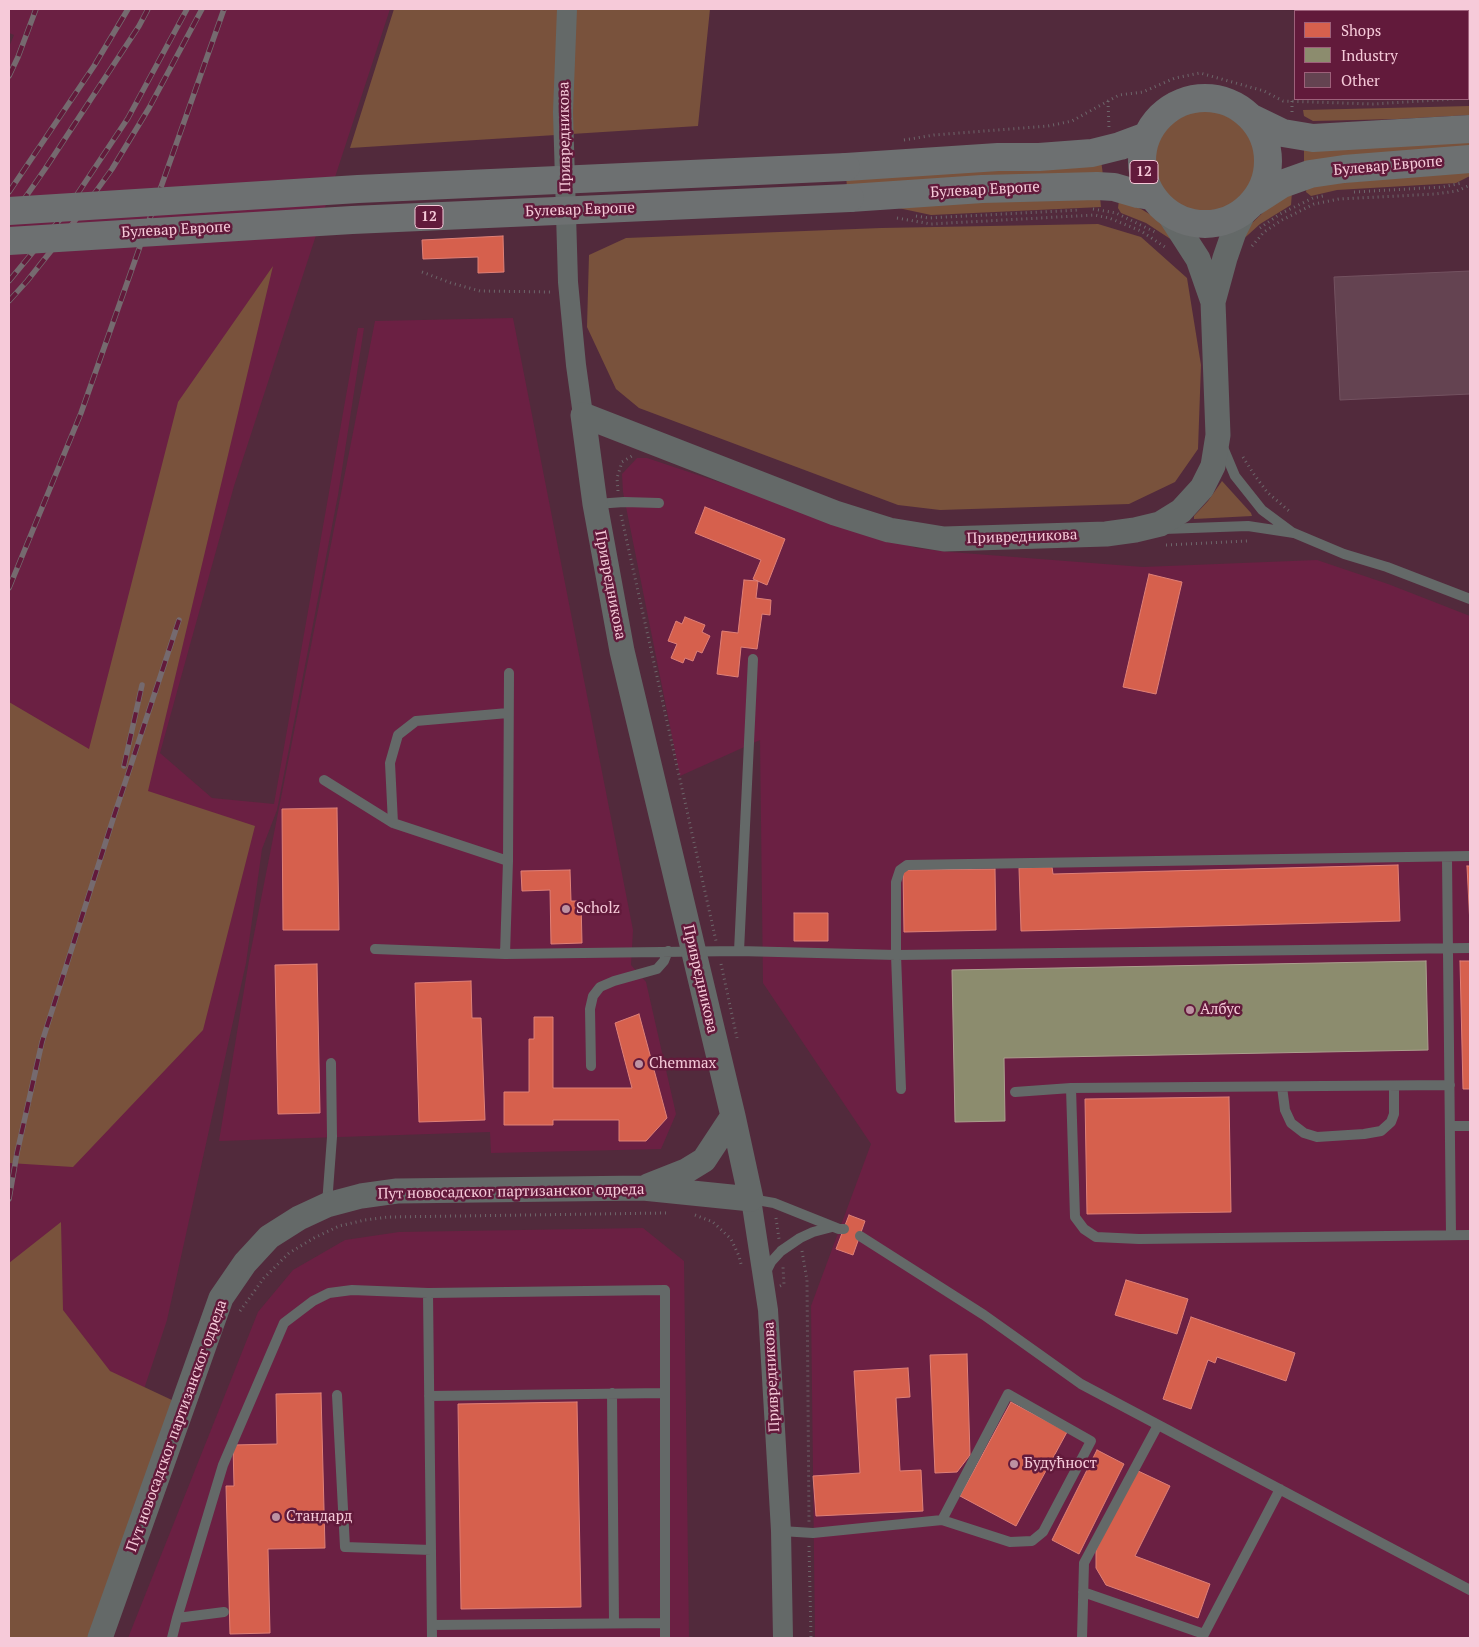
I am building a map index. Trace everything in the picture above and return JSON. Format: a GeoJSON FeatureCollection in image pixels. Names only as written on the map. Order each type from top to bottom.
{"type":"FeatureCollection","features":[{"type":"Feature","properties":{"kind":"main road","name":"Булевар Европе"},"geometry":{"type":"LineString","coordinates":[[1160,215],[1143,166],[1143,151],[1147,136],[1159,118],[1175,105],[1195,98],[1216,98],[1236,105],[1252,118],[1283,133],[1313,138],[1470,129]]}},
{"type":"Feature","properties":{"kind":"main road","name":"Булевар Европе"},"geometry":{"type":"LineString","coordinates":[[1251,215],[1264,186],[1268,169],[1268,150],[1262,133],[1252,118]]}},
{"type":"Feature","properties":{"kind":"main road","name":"Булевар Европе"},"geometry":{"type":"LineString","coordinates":[[9,211],[348,190],[846,167],[998,157],[1039,157],[1092,153],[1116,148],[1147,136]]}},
{"type":"Feature","properties":{"kind":"main road","name":"Булевар Европе"},"geometry":{"type":"LineString","coordinates":[[9,241],[352,220],[850,198],[982,188],[1097,186],[1114,187],[1138,194],[1160,215],[1205,224],[1251,215],[1282,184],[1310,174],[1344,169],[1468,170]]}},
{"type":"Feature","properties":{"kind":"street","name":"Привредникова"},"geometry":{"type":"LineString","coordinates":[[567,9],[563,112],[569,292],[576,365],[583,415],[607,503],[622,651],[733,1116],[762,1201],[764,1282],[768,1310],[781,1532],[783,1638]]}},
{"type":"Feature","properties":{"kind":"street"},"geometry":{"type":"LineString","coordinates":[[1135,530],[1160,524],[1181,511],[1202,488],[1213,466],[1218,436],[1213,302],[1198,259],[1160,215]]}},
{"type":"Feature","properties":{"kind":"street"},"geometry":{"type":"LineString","coordinates":[[1213,302],[1234,232],[1251,215]]}},
{"type":"Feature","properties":{"kind":"street","name":"Привредникова"},"geometry":{"type":"LineString","coordinates":[[583,415],[835,513],[889,530],[944,539],[1106,534],[1135,530]]}},
{"type":"Feature","properties":{"kind":"street"},"geometry":{"type":"LineString","coordinates":[[643,1188],[666,1180],[704,1160],[733,1116]]}},
{"type":"Feature","properties":{"kind":"street","name":"Пут новосадског партизанског одреда"},"geometry":{"type":"LineString","coordinates":[[100,1638],[221,1298],[246,1263],[270,1237],[299,1218],[327,1205],[361,1196],[397,1191],[643,1188],[762,1201]]}},
{"type":"Feature","properties":{"kind":"lane"},"geometry":{"type":"LineString","coordinates":[[1218,436],[1235,476],[1262,510],[1294,534]]}},
{"type":"Feature","properties":{"kind":"lane"},"geometry":{"type":"LineString","coordinates":[[607,503],[659,503]]}},
{"type":"Feature","properties":{"kind":"lane","name":"Привредникова"},"geometry":{"type":"LineString","coordinates":[[1135,530],[1248,526],[1294,534],[1470,599]]}},
{"type":"Feature","properties":{"kind":"lane"},"geometry":{"type":"LineString","coordinates":[[739,951],[753,659]]}},
{"type":"Feature","properties":{"kind":"lane"},"geometry":{"type":"LineString","coordinates":[[505,954],[508,861],[509,673]]}},
{"type":"Feature","properties":{"kind":"lane"},"geometry":{"type":"LineString","coordinates":[[393,823],[390,763],[398,735],[416,721],[508,713]]}},
{"type":"Feature","properties":{"kind":"lane"},"geometry":{"type":"LineString","coordinates":[[324,780],[393,823],[508,861]]}},
{"type":"Feature","properties":{"kind":"lane"},"geometry":{"type":"LineString","coordinates":[[901,1089],[896,955],[896,882],[900,870],[907,865],[1447,858],[1470,856]]}},
{"type":"Feature","properties":{"kind":"lane"},"geometry":{"type":"LineString","coordinates":[[1447,858],[1451,1234]]}},
{"type":"Feature","properties":{"kind":"lane"},"geometry":{"type":"LineString","coordinates":[[375,949],[505,954],[718,950],[896,955],[1470,948]]}},
{"type":"Feature","properties":{"kind":"lane"},"geometry":{"type":"LineString","coordinates":[[591,1066],[590,1009],[593,996],[600,987],[614,981],[658,969],[668,951]]}},
{"type":"Feature","properties":{"kind":"lane"},"geometry":{"type":"LineString","coordinates":[[327,1205],[332,1137],[331,1063]]}},
{"type":"Feature","properties":{"kind":"lane"},"geometry":{"type":"LineString","coordinates":[[1282,1086],[1285,1110],[1291,1122],[1304,1133],[1317,1137],[1381,1131],[1391,1122],[1394,1114],[1394,1086]]}},
{"type":"Feature","properties":{"kind":"lane"},"geometry":{"type":"LineString","coordinates":[[1015,1092],[1071,1088],[1450,1086]]}},
{"type":"Feature","properties":{"kind":"lane"},"geometry":{"type":"LineString","coordinates":[[1071,1088],[1074,1217],[1084,1229],[1096,1237],[1139,1239],[1470,1235]]}},
{"type":"Feature","properties":{"kind":"lane"},"geometry":{"type":"LineString","coordinates":[[1450,1126],[1470,1126]]}},
{"type":"Feature","properties":{"kind":"lane"},"geometry":{"type":"LineString","coordinates":[[762,1201],[832,1227],[844,1229]]}},
{"type":"Feature","properties":{"kind":"lane"},"geometry":{"type":"LineString","coordinates":[[764,1282],[771,1262],[781,1251],[800,1238],[832,1227]]}},
{"type":"Feature","properties":{"kind":"lane"},"geometry":{"type":"LineString","coordinates":[[860,1236],[984,1315],[1081,1384],[1470,1590]]}},
{"type":"Feature","properties":{"kind":"lane"},"geometry":{"type":"LineString","coordinates":[[172,1638],[223,1465],[284,1323],[298,1311],[329,1293],[352,1290],[428,1293],[665,1290],[665,1638]]}},
{"type":"Feature","properties":{"kind":"lane"},"geometry":{"type":"LineString","coordinates":[[428,1293],[432,1638]]}},
{"type":"Feature","properties":{"kind":"lane"},"geometry":{"type":"LineString","coordinates":[[612,1393],[614,1623]]}},
{"type":"Feature","properties":{"kind":"lane"},"geometry":{"type":"LineString","coordinates":[[429,1396],[665,1393]]}},
{"type":"Feature","properties":{"kind":"lane"},"geometry":{"type":"LineString","coordinates":[[781,1532],[809,1532],[942,1520],[1010,1542],[1032,1541],[1043,1532],[1091,1441],[1008,1394],[942,1520]]}},
{"type":"Feature","properties":{"kind":"lane"},"geometry":{"type":"LineString","coordinates":[[337,1395],[344,1547],[431,1550]]}},
{"type":"Feature","properties":{"kind":"lane"},"geometry":{"type":"LineString","coordinates":[[1082,1638],[1084,1563],[1158,1425]]}},
{"type":"Feature","properties":{"kind":"lane"},"geometry":{"type":"LineString","coordinates":[[1083,1592],[1203,1636],[1280,1489]]}},
{"type":"Feature","properties":{"kind":"lane"},"geometry":{"type":"LineString","coordinates":[[177,1618],[224,1612]]}},
{"type":"Feature","properties":{"kind":"lane"},"geometry":{"type":"LineString","coordinates":[[432,1625],[665,1623]]}},
{"type":"Feature","properties":{"kind":"path"},"geometry":{"type":"LineString","coordinates":[[898,141],[934,135],[1048,126],[1072,121],[1119,95],[1143,92],[1175,78],[1200,73],[1264,91],[1283,101],[1373,104],[1438,100]]}},
{"type":"Feature","properties":{"kind":"path"},"geometry":{"type":"LineString","coordinates":[[1349,192],[1455,185],[1468,170]]}},
{"type":"Feature","properties":{"kind":"path"},"geometry":{"type":"LineString","coordinates":[[1225,258],[1242,257],[1264,232],[1282,220],[1314,204],[1339,199],[1435,194],[1457,191],[1470,185]]}},
{"type":"Feature","properties":{"kind":"path"},"geometry":{"type":"LineString","coordinates":[[1251,215],[1280,214],[1313,198],[1327,195]]}},
{"type":"Feature","properties":{"kind":"path"},"geometry":{"type":"LineString","coordinates":[[1093,209],[1116,213],[1160,215]]}},
{"type":"Feature","properties":{"kind":"path"},"geometry":{"type":"LineString","coordinates":[[911,215],[929,218],[1083,210]]}},
{"type":"Feature","properties":{"kind":"path"},"geometry":{"type":"LineString","coordinates":[[889,217],[931,224],[1094,215],[1109,218],[1141,231],[1168,249]]}},
{"type":"Feature","properties":{"kind":"path"},"geometry":{"type":"LineString","coordinates":[[422,272],[480,291],[569,292]]}},
{"type":"Feature","properties":{"kind":"path"},"geometry":{"type":"LineString","coordinates":[[636,454],[622,462],[607,503],[718,950],[737,1038]]}},
{"type":"Feature","properties":{"kind":"path"},"geometry":{"type":"LineString","coordinates":[[1243,457],[1267,492],[1292,515]]}},
{"type":"Feature","properties":{"kind":"path"},"geometry":{"type":"LineString","coordinates":[[1164,545],[1254,541]]}},
{"type":"Feature","properties":{"kind":"path"},"geometry":{"type":"LineString","coordinates":[[762,1201],[781,1251],[784,1284],[779,1286],[764,1282]]}},
{"type":"Feature","properties":{"kind":"path"},"geometry":{"type":"LineString","coordinates":[[237,1318],[241,1309],[264,1278],[289,1253],[339,1226],[388,1217],[676,1212]]}},
{"type":"Feature","properties":{"kind":"path"},"geometry":{"type":"LineString","coordinates":[[692,1214],[713,1222],[731,1239],[741,1265]]}},
{"type":"Feature","properties":{"kind":"path"},"geometry":{"type":"LineString","coordinates":[[805,1266],[807,1280],[811,1638]]}},
{"type":"Feature","properties":{"kind":"shaded area"},"geometry":{"type":"Polygon","coordinates":[[[9,9],[390,9],[234,486],[160,753],[212,798],[274,804],[358,328],[364,328],[338,495],[277,810],[262,849],[246,963],[167,1320],[61,1638],[9,1638],[9,47],[14,35],[9,33],[9,9]]]}},
{"type":"Feature","properties":{"kind":"shaded area"},"geometry":{"type":"Polygon","coordinates":[[[394,9],[710,9],[698,126],[350,148],[394,9]]]}},
{"type":"Feature","properties":{"kind":"shaded area"},"geometry":{"type":"Polygon","coordinates":[[[1470,106],[1470,115],[1398,119],[1313,121],[1304,116],[1303,110],[1470,106]]]}},
{"type":"Feature","properties":{"kind":"shaded area"},"geometry":{"type":"Polygon","coordinates":[[[1205,111],[1224,115],[1241,126],[1252,143],[1256,162],[1252,181],[1241,198],[1224,209],[1205,213],[1186,209],[1169,198],[1158,181],[1154,162],[1158,143],[1169,126],[1186,115],[1205,111]]]}},
{"type":"Feature","properties":{"kind":"shaded area"},"geometry":{"type":"Polygon","coordinates":[[[1470,132],[1470,150],[1304,163],[1304,149],[1470,132]]]}},
{"type":"Feature","properties":{"kind":"shaded area"},"geometry":{"type":"Polygon","coordinates":[[[1101,160],[1103,175],[847,187],[846,176],[1101,160]]]}},
{"type":"Feature","properties":{"kind":"shaded area"},"geometry":{"type":"Polygon","coordinates":[[[1470,171],[1470,176],[1456,183],[1337,190],[1311,196],[1306,192],[1307,186],[1470,171]]]}},
{"type":"Feature","properties":{"kind":"shaded area"},"geometry":{"type":"Polygon","coordinates":[[[1292,192],[1291,205],[1260,224],[1238,244],[1252,223],[1273,203],[1292,192]]]}},
{"type":"Feature","properties":{"kind":"shaded area"},"geometry":{"type":"Polygon","coordinates":[[[1100,197],[1101,207],[931,215],[889,206],[1100,197]]]}},
{"type":"Feature","properties":{"kind":"shaded area"},"geometry":{"type":"Polygon","coordinates":[[[1119,200],[1141,209],[1156,218],[1170,229],[1175,242],[1146,223],[1121,213],[1118,208],[1119,200]]]}},
{"type":"Feature","properties":{"kind":"shaded area"},"geometry":{"type":"Polygon","coordinates":[[[1098,224],[1141,237],[1187,278],[1201,365],[1198,449],[1175,482],[1129,504],[940,510],[898,505],[639,408],[616,389],[587,327],[589,255],[626,238],[881,228],[1098,224]]]}},
{"type":"Feature","properties":{"kind":"shaded area"},"geometry":{"type":"Polygon","coordinates":[[[273,266],[148,791],[255,826],[203,1030],[73,1167],[9,1163],[9,702],[89,749],[178,402],[273,266]]]}},
{"type":"Feature","properties":{"kind":"shaded area"},"geometry":{"type":"Polygon","coordinates":[[[513,318],[633,930],[631,965],[646,982],[676,1114],[661,1149],[491,1153],[490,1132],[219,1141],[249,960],[375,321],[513,318]]]}},
{"type":"Feature","properties":{"kind":"shaded area"},"geometry":{"type":"Polygon","coordinates":[[[637,458],[647,458],[916,548],[1143,567],[1317,560],[1388,584],[1470,616],[1470,1638],[815,1638],[811,1306],[871,1144],[763,983],[760,740],[680,776],[623,492],[622,474],[637,458]]]}},
{"type":"Feature","properties":{"kind":"shaded area"},"geometry":{"type":"Polygon","coordinates":[[[1222,481],[1252,516],[1194,519],[1194,516],[1208,501],[1222,481]]]}},
{"type":"Feature","properties":{"kind":"shaded area"},"geometry":{"type":"Polygon","coordinates":[[[61,1222],[63,1310],[110,1371],[174,1401],[88,1638],[9,1638],[9,1263],[61,1222]]]}},
{"type":"Feature","properties":{"kind":"shaded area"},"geometry":{"type":"Polygon","coordinates":[[[643,1228],[684,1261],[689,1638],[128,1638],[258,1312],[293,1270],[345,1240],[399,1232],[643,1228]]]}},
{"type":"Feature","properties":{"kind":"building: Shops"},"geometry":{"type":"Polygon","coordinates":[[[503,236],[504,272],[478,273],[478,257],[423,259],[422,240],[503,236]]]}},
{"type":"Feature","properties":{"kind":"building: Shops"},"geometry":{"type":"Polygon","coordinates":[[[705,507],[785,539],[767,585],[753,579],[761,560],[695,533],[705,507]]]}},
{"type":"Feature","properties":{"kind":"building: Shops"},"geometry":{"type":"Polygon","coordinates":[[[1149,574],[1182,582],[1156,694],[1123,687],[1149,574]]]}},
{"type":"Feature","properties":{"kind":"building: Shops"},"geometry":{"type":"Polygon","coordinates":[[[744,580],[758,581],[756,598],[771,600],[770,615],[762,614],[757,649],[741,647],[738,677],[717,674],[722,631],[738,633],[744,580]]]}},
{"type":"Feature","properties":{"kind":"building: Shops"},"geometry":{"type":"Polygon","coordinates":[[[685,617],[705,625],[702,632],[710,636],[702,653],[697,651],[693,661],[685,658],[683,663],[671,658],[677,644],[668,641],[676,621],[682,624],[685,617]]]}},
{"type":"Feature","properties":{"kind":"building: Shops"},"geometry":{"type":"Polygon","coordinates":[[[337,808],[339,930],[283,930],[282,809],[337,808]]]}},
{"type":"Feature","properties":{"kind":"building: Shops"},"geometry":{"type":"Polygon","coordinates":[[[1398,865],[1400,921],[1021,931],[1019,868],[1052,867],[1053,874],[1398,865]]]}},
{"type":"Feature","properties":{"kind":"building: Shops"},"geometry":{"type":"Polygon","coordinates":[[[1467,866],[1470,866],[1470,925],[1467,866]]]}},
{"type":"Feature","properties":{"kind":"building: Shops"},"geometry":{"type":"Polygon","coordinates":[[[995,869],[996,930],[904,932],[903,870],[995,869]]]}},
{"type":"Feature","properties":{"kind":"building: Shops","name":"Scholz"},"geometry":{"type":"Polygon","coordinates":[[[570,870],[571,901],[581,901],[582,943],[551,944],[550,890],[522,891],[521,871],[570,870]]]}},
{"type":"Feature","properties":{"kind":"building: Shops"},"geometry":{"type":"Polygon","coordinates":[[[794,913],[828,913],[828,941],[794,941],[794,913]]]}},
{"type":"Feature","properties":{"kind":"building: Shops"},"geometry":{"type":"Polygon","coordinates":[[[1460,961],[1470,961],[1470,1089],[1463,1089],[1460,961]]]}},
{"type":"Feature","properties":{"kind":"building: Shops"},"geometry":{"type":"Polygon","coordinates":[[[317,964],[320,1113],[278,1114],[275,965],[317,964]]]}},
{"type":"Feature","properties":{"kind":"building: Shops"},"geometry":{"type":"Polygon","coordinates":[[[471,981],[472,1018],[481,1018],[485,1120],[419,1122],[415,983],[471,981]]]}},
{"type":"Feature","properties":{"kind":"building: Shops","name":"Chemmax"},"geometry":{"type":"Polygon","coordinates":[[[639,1014],[667,1118],[646,1141],[619,1141],[619,1120],[553,1120],[553,1125],[504,1125],[504,1092],[529,1092],[529,1039],[534,1039],[534,1017],[553,1017],[553,1088],[632,1088],[615,1023],[639,1014]]]}},
{"type":"Feature","properties":{"kind":"building: Shops"},"geometry":{"type":"Polygon","coordinates":[[[1229,1097],[1231,1212],[1087,1214],[1085,1099],[1229,1097]]]}},
{"type":"Feature","properties":{"kind":"building: Shops"},"geometry":{"type":"Polygon","coordinates":[[[849,1215],[865,1221],[853,1255],[836,1249],[849,1215]]]}},
{"type":"Feature","properties":{"kind":"building: Shops"},"geometry":{"type":"Polygon","coordinates":[[[1126,1280],[1188,1299],[1177,1334],[1115,1315],[1126,1280]]]}},
{"type":"Feature","properties":{"kind":"building: Shops"},"geometry":{"type":"Polygon","coordinates":[[[1191,1317],[1295,1353],[1286,1381],[1217,1357],[1215,1363],[1208,1360],[1191,1409],[1163,1399],[1191,1317]]]}},
{"type":"Feature","properties":{"kind":"building: Shops"},"geometry":{"type":"Polygon","coordinates":[[[967,1354],[970,1455],[957,1472],[935,1473],[930,1355],[967,1354]]]}},
{"type":"Feature","properties":{"kind":"building: Shops"},"geometry":{"type":"Polygon","coordinates":[[[908,1368],[910,1397],[896,1398],[900,1471],[921,1470],[923,1511],[816,1516],[813,1476],[860,1473],[854,1371],[908,1368]]]}},
{"type":"Feature","properties":{"kind":"building: Shops","name":"Стандард"},"geometry":{"type":"Polygon","coordinates":[[[321,1393],[325,1548],[268,1549],[270,1633],[230,1634],[226,1486],[234,1486],[233,1445],[277,1444],[276,1394],[321,1393]]]}},
{"type":"Feature","properties":{"kind":"building: Shops"},"geometry":{"type":"Polygon","coordinates":[[[577,1402],[581,1607],[461,1609],[458,1404],[577,1402]]]}},
{"type":"Feature","properties":{"kind":"building: Shops","name":"Будућност"},"geometry":{"type":"Polygon","coordinates":[[[1011,1402],[1067,1432],[1016,1526],[960,1496],[1011,1402]]]}},
{"type":"Feature","properties":{"kind":"building: Shops"},"geometry":{"type":"Polygon","coordinates":[[[1097,1450],[1124,1464],[1079,1554],[1052,1540],[1097,1450]]]}},
{"type":"Feature","properties":{"kind":"building: Shops"},"geometry":{"type":"Polygon","coordinates":[[[1136,1470],[1170,1486],[1135,1556],[1210,1584],[1198,1618],[1106,1585],[1096,1568],[1096,1550],[1136,1470]]]}},
{"type":"Feature","properties":{"kind":"building: Industry","name":"Албус"},"geometry":{"type":"Polygon","coordinates":[[[1426,961],[1428,1050],[1004,1058],[1005,1121],[955,1122],[952,970],[1426,961]]]}},
{"type":"Feature","properties":{"kind":"building: Other"},"geometry":{"type":"Polygon","coordinates":[[[1470,271],[1470,394],[1340,400],[1334,277],[1470,271]]]}},
{"type":"Feature","properties":{"kind":"railway"},"geometry":{"type":"LineString","coordinates":[[9,76],[36,9]]}},
{"type":"Feature","properties":{"kind":"railway"},"geometry":{"type":"LineString","coordinates":[[9,192],[94,66],[128,9]]}},
{"type":"Feature","properties":{"kind":"railway"},"geometry":{"type":"LineString","coordinates":[[9,221],[139,26],[148,9]]}},
{"type":"Feature","properties":{"kind":"railway"},"geometry":{"type":"LineString","coordinates":[[9,281],[62,217],[128,118],[187,9]]}},
{"type":"Feature","properties":{"kind":"railway"},"geometry":{"type":"LineString","coordinates":[[9,301],[74,222],[112,169],[149,108],[202,9]]}},
{"type":"Feature","properties":{"kind":"railway"},"geometry":{"type":"LineString","coordinates":[[9,588],[81,413],[224,9]]}},
{"type":"Feature","properties":{"kind":"railway"},"geometry":{"type":"LineString","coordinates":[[9,1199],[17,1153],[42,1042],[179,620]]}},
{"type":"Feature","properties":{"kind":"railway"},"geometry":{"type":"LineString","coordinates":[[124,766],[142,685]]}},
{"type":"Feature","properties":{"kind":"place","name":"Scholz"},"geometry":{"type":"Point","coordinates":[566,909]}},
{"type":"Feature","properties":{"kind":"place","name":"Албус"},"geometry":{"type":"Point","coordinates":[1190,1010]}},
{"type":"Feature","properties":{"kind":"place","name":"Chemmax"},"geometry":{"type":"Point","coordinates":[639,1064]}},
{"type":"Feature","properties":{"kind":"place","name":"Будућност"},"geometry":{"type":"Point","coordinates":[1014,1464]}},
{"type":"Feature","properties":{"kind":"place","name":"Стандард"},"geometry":{"type":"Point","coordinates":[276,1517]}}]}
